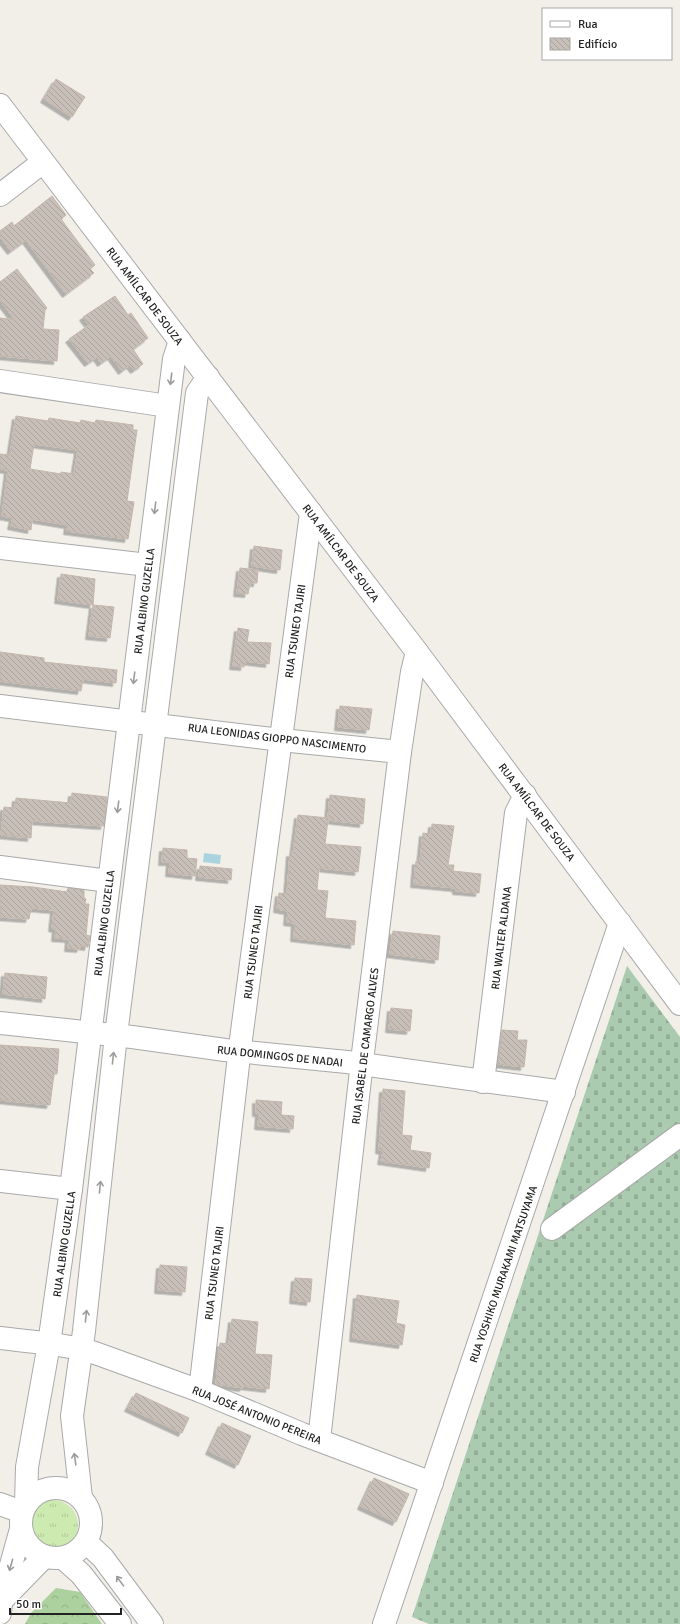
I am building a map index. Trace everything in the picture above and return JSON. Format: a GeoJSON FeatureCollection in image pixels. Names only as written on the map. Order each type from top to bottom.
{"type":"FeatureCollection","features":[{"type":"Feature","properties":{"kind":"street","name":"RUA AMÍLCAR DE SOUZA"},"geometry":{"type":"LineString","coordinates":[[0,105],[417,652],[680,1004]]}},
{"type":"Feature","properties":{"kind":"street"},"geometry":{"type":"LineString","coordinates":[[0,195],[43,162]]}},
{"type":"Feature","properties":{"kind":"street","name":"RUA ALBINO GUZELLA"},"geometry":{"type":"LineString","coordinates":[[23,1515],[27,1467],[50,1344],[72,1189],[168,406],[174,359],[180,341]]}},
{"type":"Feature","properties":{"kind":"street"},"geometry":{"type":"LineString","coordinates":[[81,1498],[72,1416],[84,1331],[116,1036],[154,723],[197,393],[208,377]]}},
{"type":"Feature","properties":{"kind":"street"},"geometry":{"type":"LineString","coordinates":[[0,382],[168,406]]}},
{"type":"Feature","properties":{"kind":"street","name":"RUA TSUNEO TAJIRI"},"geometry":{"type":"LineString","coordinates":[[200,1391],[240,1052],[311,513]]}},
{"type":"Feature","properties":{"kind":"street"},"geometry":{"type":"LineString","coordinates":[[0,548],[148,565]]}},
{"type":"Feature","properties":{"kind":"street","name":"RUA ISABEL DE CAMARGO ALVES"},"geometry":{"type":"LineString","coordinates":[[319,1440],[400,752],[412,672],[417,652]]}},
{"type":"Feature","properties":{"kind":"street","name":"RUA LEONIDAS GIOPPO NASCIMENTO"},"geometry":{"type":"LineString","coordinates":[[0,706],[154,723],[281,740],[400,752]]}},
{"type":"Feature","properties":{"kind":"street","name":"RUA WALTER ALDANA"},"geometry":{"type":"LineString","coordinates":[[483,1082],[516,813],[524,795]]}},
{"type":"Feature","properties":{"kind":"street"},"geometry":{"type":"LineString","coordinates":[[0,867],[109,881]]}},
{"type":"Feature","properties":{"kind":"street","name":"RUA YOSHIKO MURAKAMI MATSUYAMA"},"geometry":{"type":"LineString","coordinates":[[384,1624],[620,923]]}},
{"type":"Feature","properties":{"kind":"street"},"geometry":{"type":"LineString","coordinates":[[0,1023],[91,1033]]}},
{"type":"Feature","properties":{"kind":"street","name":"RUA DOMINGOS DE NADAI"},"geometry":{"type":"LineString","coordinates":[[91,1033],[240,1052],[362,1065],[564,1092]]}},
{"type":"Feature","properties":{"kind":"street"},"geometry":{"type":"LineString","coordinates":[[552,1229],[680,1135]]}},
{"type":"Feature","properties":{"kind":"street"},"geometry":{"type":"LineString","coordinates":[[0,1180],[72,1189]]}},
{"type":"Feature","properties":{"kind":"street"},"geometry":{"type":"LineString","coordinates":[[0,1338],[50,1344]]}},
{"type":"Feature","properties":{"kind":"street","name":"RUA JOSÉ ANTONIO PEREIRA"},"geometry":{"type":"LineString","coordinates":[[50,1344],[81,1349],[200,1391],[319,1440],[432,1483]]}},
{"type":"Feature","properties":{"kind":"street"},"geometry":{"type":"LineString","coordinates":[[55,1488],[73,1492],[81,1498],[88,1510],[92,1524],[86,1542],[80,1549],[54,1558],[1,1607],[23,1515],[38,1492],[55,1488]]}},
{"type":"Feature","properties":{"kind":"street"},"geometry":{"type":"LineString","coordinates":[[0,1504],[23,1515]]}},
{"type":"Feature","properties":{"kind":"street"},"geometry":{"type":"LineString","coordinates":[[23,1515],[29,1546],[54,1558],[81,1574],[120,1624]]}},
{"type":"Feature","properties":{"kind":"street"},"geometry":{"type":"LineString","coordinates":[[86,1542],[103,1558],[152,1624]]}},
{"type":"Feature","properties":{"kind":"green space"},"geometry":{"type":"Polygon","coordinates":[[[627,966],[680,1037],[680,1624],[429,1624],[412,1617],[627,966]]]}},
{"type":"Feature","properties":{"kind":"green space"},"geometry":{"type":"Polygon","coordinates":[[[48,1500],[58,1500],[71,1507],[78,1520],[78,1530],[71,1543],[58,1550],[48,1550],[39,1546],[32,1539],[28,1530],[28,1520],[32,1511],[39,1504],[48,1500]]]}},
{"type":"Feature","properties":{"kind":"green space"},"geometry":{"type":"Polygon","coordinates":[[[56,1588],[80,1592],[102,1624],[25,1624],[31,1613],[56,1588]]]}},
{"type":"Feature","properties":{"kind":"water"},"geometry":{"type":"Polygon","coordinates":[[[204,853],[221,855],[220,864],[203,862],[204,853]]]}},
{"type":"Feature","properties":{"kind":"building"},"geometry":{"type":"Polygon","coordinates":[[[56,79],[85,97],[72,117],[44,99],[56,79]]]}},
{"type":"Feature","properties":{"kind":"building"},"geometry":{"type":"Polygon","coordinates":[[[52,196],[66,215],[61,219],[95,265],[90,269],[94,273],[66,294],[26,240],[11,251],[0,237],[0,231],[12,222],[14,226],[52,196]]]}},
{"type":"Feature","properties":{"kind":"building"},"geometry":{"type":"Polygon","coordinates":[[[17,269],[47,308],[45,310],[43,329],[59,330],[57,361],[0,356],[0,318],[15,320],[0,300],[0,282],[17,269]]]}},
{"type":"Feature","properties":{"kind":"building"},"geometry":{"type":"Polygon","coordinates":[[[115,296],[128,315],[131,313],[148,338],[133,349],[143,364],[134,370],[130,365],[122,371],[111,356],[101,363],[97,357],[88,363],[69,339],[89,325],[83,317],[115,296]]]}},
{"type":"Feature","properties":{"kind":"building"},"geometry":{"type":"Polygon","coordinates":[[[16,416],[48,421],[49,418],[80,423],[81,420],[95,423],[96,420],[133,425],[133,430],[137,430],[127,501],[134,502],[128,539],[67,531],[68,525],[32,519],[31,530],[11,526],[13,518],[2,516],[8,470],[0,469],[0,454],[10,455],[16,416]],[[34,444],[30,469],[61,474],[61,472],[74,474],[78,450],[34,444]]]}},
{"type":"Feature","properties":{"kind":"building"},"geometry":{"type":"Polygon","coordinates":[[[254,546],[282,550],[280,570],[252,566],[254,546]]]}},
{"type":"Feature","properties":{"kind":"building"},"geometry":{"type":"Polygon","coordinates":[[[240,568],[258,570],[257,583],[250,583],[248,594],[237,593],[240,568]]]}},
{"type":"Feature","properties":{"kind":"building"},"geometry":{"type":"Polygon","coordinates":[[[61,574],[95,579],[93,605],[58,600],[61,574]]]}},
{"type":"Feature","properties":{"kind":"building"},"geometry":{"type":"Polygon","coordinates":[[[93,605],[114,607],[110,638],[89,636],[93,605]]]}},
{"type":"Feature","properties":{"kind":"building"},"geometry":{"type":"Polygon","coordinates":[[[238,628],[249,630],[247,642],[271,643],[269,664],[245,661],[244,667],[233,666],[238,628]]]}},
{"type":"Feature","properties":{"kind":"building"},"geometry":{"type":"Polygon","coordinates":[[[0,652],[44,658],[44,662],[117,670],[116,683],[83,679],[81,691],[0,681],[0,652]]]}},
{"type":"Feature","properties":{"kind":"building"},"geometry":{"type":"Polygon","coordinates":[[[340,706],[372,709],[369,730],[338,727],[340,706]]]}},
{"type":"Feature","properties":{"kind":"building"},"geometry":{"type":"Polygon","coordinates":[[[72,793],[107,797],[104,826],[32,821],[31,838],[1,835],[4,807],[15,808],[16,798],[71,803],[72,793]]]}},
{"type":"Feature","properties":{"kind":"building"},"geometry":{"type":"Polygon","coordinates":[[[330,795],[365,799],[363,824],[328,820],[325,844],[361,847],[358,872],[319,868],[317,890],[328,891],[325,918],[356,921],[354,945],[294,938],[295,923],[287,922],[288,911],[277,909],[279,893],[287,894],[290,853],[293,854],[298,815],[328,818],[330,795]]]}},
{"type":"Feature","properties":{"kind":"building"},"geometry":{"type":"Polygon","coordinates":[[[432,824],[454,826],[448,865],[454,865],[453,871],[481,874],[479,893],[456,891],[456,888],[414,884],[416,861],[420,862],[423,833],[431,834],[432,824]]]}},
{"type":"Feature","properties":{"kind":"building"},"geometry":{"type":"Polygon","coordinates":[[[163,848],[187,850],[187,858],[197,859],[195,876],[169,873],[170,862],[162,862],[163,848]]]}},
{"type":"Feature","properties":{"kind":"building"},"geometry":{"type":"Polygon","coordinates":[[[200,866],[232,869],[231,880],[199,877],[200,866]]]}},
{"type":"Feature","properties":{"kind":"building"},"geometry":{"type":"Polygon","coordinates":[[[0,885],[33,887],[67,892],[68,888],[84,890],[84,898],[86,899],[85,904],[89,904],[86,935],[90,936],[88,947],[81,946],[80,949],[68,948],[69,939],[55,938],[56,929],[52,928],[54,910],[31,908],[29,919],[0,917],[0,885]]]}},
{"type":"Feature","properties":{"kind":"building"},"geometry":{"type":"Polygon","coordinates":[[[393,931],[440,936],[438,960],[390,954],[393,931]]]}},
{"type":"Feature","properties":{"kind":"building"},"geometry":{"type":"Polygon","coordinates":[[[5,973],[47,977],[45,999],[3,994],[5,973]]]}},
{"type":"Feature","properties":{"kind":"building"},"geometry":{"type":"Polygon","coordinates":[[[391,1008],[412,1010],[410,1031],[389,1029],[391,1008]]]}},
{"type":"Feature","properties":{"kind":"building"},"geometry":{"type":"Polygon","coordinates":[[[502,1030],[518,1031],[517,1040],[527,1040],[524,1067],[498,1064],[502,1030]]]}},
{"type":"Feature","properties":{"kind":"building"},"geometry":{"type":"Polygon","coordinates":[[[0,1045],[59,1049],[57,1074],[54,1074],[50,1105],[0,1100],[0,1045]]]}},
{"type":"Feature","properties":{"kind":"building"},"geometry":{"type":"Polygon","coordinates":[[[383,1089],[405,1091],[402,1135],[412,1136],[410,1150],[431,1153],[429,1168],[381,1161],[383,1151],[379,1150],[383,1089]]]}},
{"type":"Feature","properties":{"kind":"building"},"geometry":{"type":"Polygon","coordinates":[[[256,1100],[282,1102],[281,1115],[294,1116],[293,1129],[258,1126],[259,1113],[256,1113],[256,1100]]]}},
{"type":"Feature","properties":{"kind":"building"},"geometry":{"type":"Polygon","coordinates":[[[160,1265],[187,1267],[185,1292],[158,1290],[160,1265]]]}},
{"type":"Feature","properties":{"kind":"building"},"geometry":{"type":"Polygon","coordinates":[[[295,1278],[312,1279],[310,1302],[293,1300],[295,1278]]]}},
{"type":"Feature","properties":{"kind":"building"},"geometry":{"type":"Polygon","coordinates":[[[357,1295],[399,1301],[396,1323],[405,1325],[402,1345],[353,1338],[357,1295]]]}},
{"type":"Feature","properties":{"kind":"building"},"geometry":{"type":"Polygon","coordinates":[[[232,1319],[258,1322],[255,1354],[272,1355],[269,1389],[243,1386],[243,1388],[216,1384],[220,1343],[229,1344],[232,1319]]]}},
{"type":"Feature","properties":{"kind":"building"},"geometry":{"type":"Polygon","coordinates":[[[136,1393],[189,1418],[182,1433],[128,1408],[136,1393]]]}},
{"type":"Feature","properties":{"kind":"building"},"geometry":{"type":"Polygon","coordinates":[[[222,1423],[251,1436],[238,1465],[209,1451],[222,1423]]]}},
{"type":"Feature","properties":{"kind":"building"},"geometry":{"type":"Polygon","coordinates":[[[374,1478],[409,1494],[396,1522],[361,1506],[374,1478]]]}}]}
